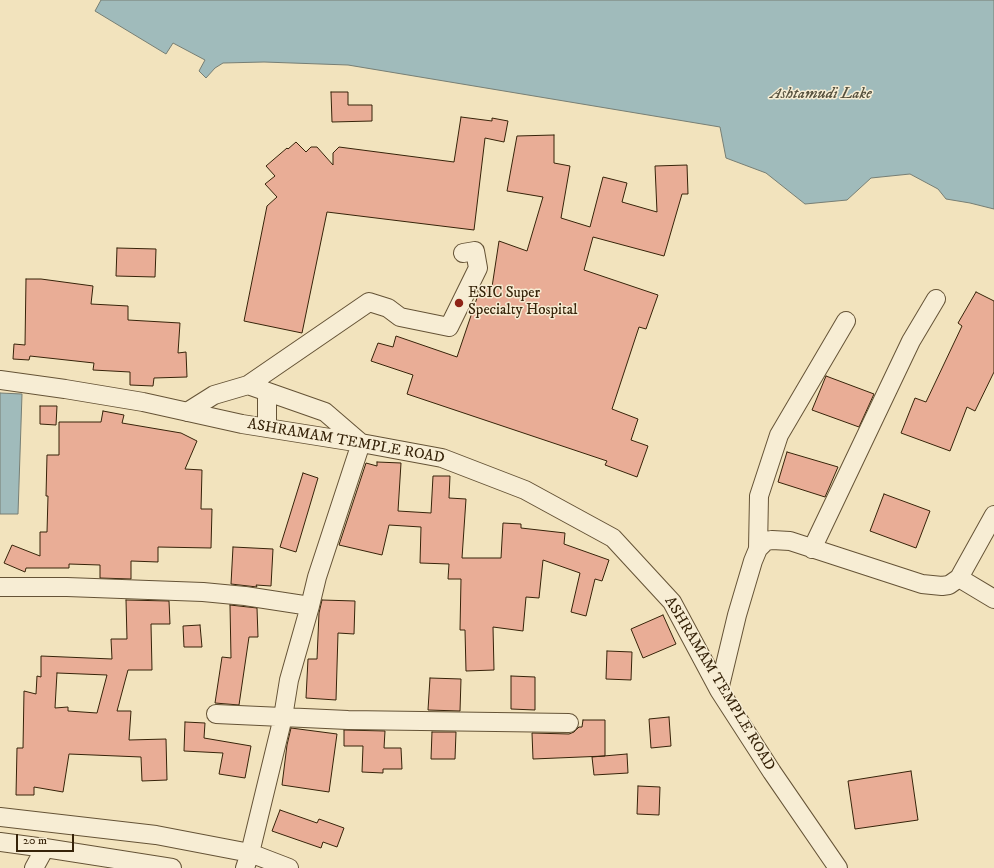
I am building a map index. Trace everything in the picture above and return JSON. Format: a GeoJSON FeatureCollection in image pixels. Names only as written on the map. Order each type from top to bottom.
{"type":"FeatureCollection","features":[{"type":"Feature","properties":{"kind":"street"},"geometry":{"type":"LineString","coordinates":[[187,412],[214,395],[248,385],[369,302],[388,308],[400,317],[449,327],[478,268],[475,251],[463,253]]}},
{"type":"Feature","properties":{"kind":"street"},"geometry":{"type":"LineString","coordinates":[[812,549],[911,341],[936,299]]}},
{"type":"Feature","properties":{"kind":"street"},"geometry":{"type":"LineString","coordinates":[[719,690],[737,615],[758,549],[759,496],[779,435],[846,321]]}},
{"type":"Feature","properties":{"kind":"street","name":"ASHRAMAM TEMPLE ROAD"},"geometry":{"type":"LineString","coordinates":[[0,380],[65,388],[143,402],[267,428],[442,458],[525,490],[613,538],[672,602],[719,690],[772,772],[838,868]]}},
{"type":"Feature","properties":{"kind":"street"},"geometry":{"type":"LineString","coordinates":[[248,385],[325,412],[361,443],[317,577],[289,680],[282,717],[248,860]]}},
{"type":"Feature","properties":{"kind":"street"},"geometry":{"type":"LineString","coordinates":[[267,392],[267,428]]}},
{"type":"Feature","properties":{"kind":"street"},"geometry":{"type":"LineString","coordinates":[[758,549],[766,541],[790,541],[922,584],[942,586],[949,585],[959,578],[994,515]]}},
{"type":"Feature","properties":{"kind":"street"},"geometry":{"type":"LineString","coordinates":[[959,578],[994,599]]}},
{"type":"Feature","properties":{"kind":"street"},"geometry":{"type":"LineString","coordinates":[[0,586],[203,592],[245,596],[310,606]]}},
{"type":"Feature","properties":{"kind":"street"},"geometry":{"type":"LineString","coordinates":[[216,714],[348,720],[569,723]]}},
{"type":"Feature","properties":{"kind":"street"},"geometry":{"type":"LineString","coordinates":[[0,817],[156,835],[248,860],[289,868]]}},
{"type":"Feature","properties":{"kind":"street"},"geometry":{"type":"LineString","coordinates":[[0,842],[172,868]]}},
{"type":"Feature","properties":{"kind":"street"},"geometry":{"type":"LineString","coordinates":[[34,868],[45,848]]}},
{"type":"Feature","properties":{"kind":"water","name":"Ashtamudi Lake"},"geometry":{"type":"Polygon","coordinates":[[[101,0],[994,0],[994,209],[946,199],[938,189],[910,174],[871,178],[847,200],[805,204],[766,173],[726,158],[720,127],[348,65],[264,62],[223,63],[215,68],[206,78],[199,71],[205,60],[173,43],[166,54],[95,11],[101,0]]]}},
{"type":"Feature","properties":{"kind":"water"},"geometry":{"type":"Polygon","coordinates":[[[0,393],[22,394],[18,514],[0,514],[0,393]]]}},
{"type":"Feature","properties":{"kind":"building"},"geometry":{"type":"Polygon","coordinates":[[[331,92],[348,92],[348,105],[372,105],[372,121],[332,122],[331,92]]]}},
{"type":"Feature","properties":{"kind":"building"},"geometry":{"type":"Polygon","coordinates":[[[461,117],[492,121],[492,118],[508,121],[504,142],[485,138],[474,230],[327,212],[302,333],[244,321],[267,206],[277,197],[265,184],[275,176],[266,166],[296,142],[306,152],[311,147],[317,147],[333,165],[333,153],[339,147],[454,162],[461,117]]]}},
{"type":"Feature","properties":{"kind":"building"},"geometry":{"type":"Polygon","coordinates":[[[554,135],[554,163],[570,166],[561,218],[590,227],[603,177],[627,183],[622,202],[657,212],[655,166],[687,165],[688,194],[682,194],[664,256],[593,237],[584,270],[658,295],[646,329],[639,327],[612,409],[638,419],[631,440],[648,446],[637,477],[605,465],[607,461],[407,394],[413,375],[371,361],[378,343],[393,347],[396,336],[457,357],[481,286],[492,287],[499,241],[527,251],[543,197],[507,191],[517,136],[554,135]]]}},
{"type":"Feature","properties":{"kind":"building"},"geometry":{"type":"Polygon","coordinates":[[[117,248],[156,249],[155,277],[116,276],[117,248]]]}},
{"type":"Feature","properties":{"kind":"building"},"geometry":{"type":"Polygon","coordinates":[[[26,279],[41,279],[93,286],[91,304],[128,306],[128,320],[180,323],[178,353],[186,352],[187,377],[154,378],[153,386],[130,385],[130,372],[93,370],[94,363],[30,356],[29,360],[13,359],[14,344],[25,345],[26,279]]]}},
{"type":"Feature","properties":{"kind":"building"},"geometry":{"type":"Polygon","coordinates":[[[976,292],[994,301],[994,372],[975,411],[967,407],[950,451],[901,433],[915,398],[926,402],[962,326],[958,323],[976,292]]]}},
{"type":"Feature","properties":{"kind":"building"},"geometry":{"type":"Polygon","coordinates":[[[826,376],[874,394],[859,427],[812,410],[826,376]]]}},
{"type":"Feature","properties":{"kind":"building"},"geometry":{"type":"Polygon","coordinates":[[[40,406],[57,406],[56,425],[40,424],[40,406]]]}},
{"type":"Feature","properties":{"kind":"building"},"geometry":{"type":"Polygon","coordinates":[[[103,411],[124,415],[122,423],[181,433],[197,441],[185,469],[202,470],[201,509],[212,509],[211,548],[158,547],[158,562],[131,561],[131,579],[100,578],[100,565],[69,564],[69,568],[26,568],[25,572],[4,563],[12,545],[40,556],[40,532],[47,532],[47,455],[59,455],[59,422],[101,422],[103,411]]]}},
{"type":"Feature","properties":{"kind":"building"},"geometry":{"type":"Polygon","coordinates":[[[787,452],[838,467],[825,497],[778,482],[787,452]]]}},
{"type":"Feature","properties":{"kind":"building"},"geometry":{"type":"Polygon","coordinates":[[[377,462],[401,463],[398,511],[431,513],[433,476],[450,476],[449,498],[466,499],[462,558],[501,558],[503,523],[521,524],[521,528],[565,533],[564,544],[609,560],[602,581],[595,579],[586,616],[571,612],[580,573],[543,560],[539,598],[526,597],[523,631],[493,627],[494,670],[466,671],[465,630],[460,630],[461,579],[448,579],[449,564],[420,563],[421,527],[389,525],[382,555],[339,545],[366,463],[377,466],[377,462]]]}},
{"type":"Feature","properties":{"kind":"building"},"geometry":{"type":"Polygon","coordinates":[[[303,473],[318,478],[296,552],[280,547],[303,473]]]}},
{"type":"Feature","properties":{"kind":"building"},"geometry":{"type":"Polygon","coordinates":[[[884,494],[930,511],[916,548],[870,531],[884,494]]]}},
{"type":"Feature","properties":{"kind":"building"},"geometry":{"type":"Polygon","coordinates":[[[233,547],[273,549],[271,586],[256,585],[257,587],[231,584],[233,547]]]}},
{"type":"Feature","properties":{"kind":"building"},"geometry":{"type":"Polygon","coordinates":[[[126,600],[169,601],[170,624],[151,624],[152,670],[128,670],[117,711],[131,711],[129,740],[166,739],[167,780],[142,781],[141,757],[69,754],[63,792],[34,787],[34,795],[16,795],[17,748],[23,748],[24,691],[36,694],[37,676],[41,677],[41,656],[112,659],[111,639],[127,639],[126,600]],[[57,673],[55,708],[68,707],[68,711],[97,713],[107,675],[57,673]]]}},
{"type":"Feature","properties":{"kind":"building"},"geometry":{"type":"Polygon","coordinates":[[[322,600],[355,601],[354,634],[338,633],[336,700],[306,698],[308,659],[317,659],[319,613],[322,600]]]}},
{"type":"Feature","properties":{"kind":"building"},"geometry":{"type":"Polygon","coordinates":[[[230,605],[257,608],[258,637],[249,637],[239,705],[215,703],[222,657],[231,658],[230,605]]]}},
{"type":"Feature","properties":{"kind":"building"},"geometry":{"type":"Polygon","coordinates":[[[663,615],[676,644],[643,658],[631,629],[663,615]]]}},
{"type":"Feature","properties":{"kind":"building"},"geometry":{"type":"Polygon","coordinates":[[[200,625],[202,647],[184,647],[183,626],[200,625]]]}},
{"type":"Feature","properties":{"kind":"building"},"geometry":{"type":"Polygon","coordinates":[[[607,651],[632,652],[631,680],[606,679],[607,651]]]}},
{"type":"Feature","properties":{"kind":"building"},"geometry":{"type":"Polygon","coordinates":[[[511,676],[535,677],[535,710],[511,709],[511,676]]]}},
{"type":"Feature","properties":{"kind":"building"},"geometry":{"type":"Polygon","coordinates":[[[430,678],[461,679],[460,711],[428,710],[430,678]]]}},
{"type":"Feature","properties":{"kind":"building"},"geometry":{"type":"Polygon","coordinates":[[[669,717],[671,746],[651,748],[649,719],[669,717]]]}},
{"type":"Feature","properties":{"kind":"building"},"geometry":{"type":"Polygon","coordinates":[[[583,720],[605,720],[605,756],[533,759],[532,733],[569,734],[574,732],[579,727],[582,727],[583,720]]]}},
{"type":"Feature","properties":{"kind":"building"},"geometry":{"type":"Polygon","coordinates":[[[185,722],[205,723],[204,738],[251,746],[245,778],[219,774],[223,753],[184,751],[185,722]]]}},
{"type":"Feature","properties":{"kind":"building"},"geometry":{"type":"Polygon","coordinates":[[[291,728],[337,734],[329,792],[282,785],[287,745],[291,728]]]}},
{"type":"Feature","properties":{"kind":"building"},"geometry":{"type":"Polygon","coordinates":[[[344,730],[385,731],[384,748],[401,748],[402,769],[383,769],[383,773],[362,772],[363,746],[344,746],[344,730]]]}},
{"type":"Feature","properties":{"kind":"building"},"geometry":{"type":"Polygon","coordinates":[[[432,732],[456,732],[455,759],[431,759],[432,732]]]}},
{"type":"Feature","properties":{"kind":"building"},"geometry":{"type":"Polygon","coordinates":[[[627,754],[628,773],[594,775],[592,757],[627,754]]]}},
{"type":"Feature","properties":{"kind":"building"},"geometry":{"type":"Polygon","coordinates":[[[911,771],[918,820],[855,829],[848,781],[911,771]]]}},
{"type":"Feature","properties":{"kind":"building"},"geometry":{"type":"Polygon","coordinates":[[[638,786],[660,787],[659,815],[637,814],[638,786]]]}},
{"type":"Feature","properties":{"kind":"building"},"geometry":{"type":"Polygon","coordinates":[[[280,810],[317,823],[319,819],[344,828],[337,847],[323,842],[321,848],[272,831],[280,810]]]}},
{"type":"Feature","properties":{"kind":"place","name":"ESIC Super Specialty Hospital"},"geometry":{"type":"Point","coordinates":[459,303]}}]}
